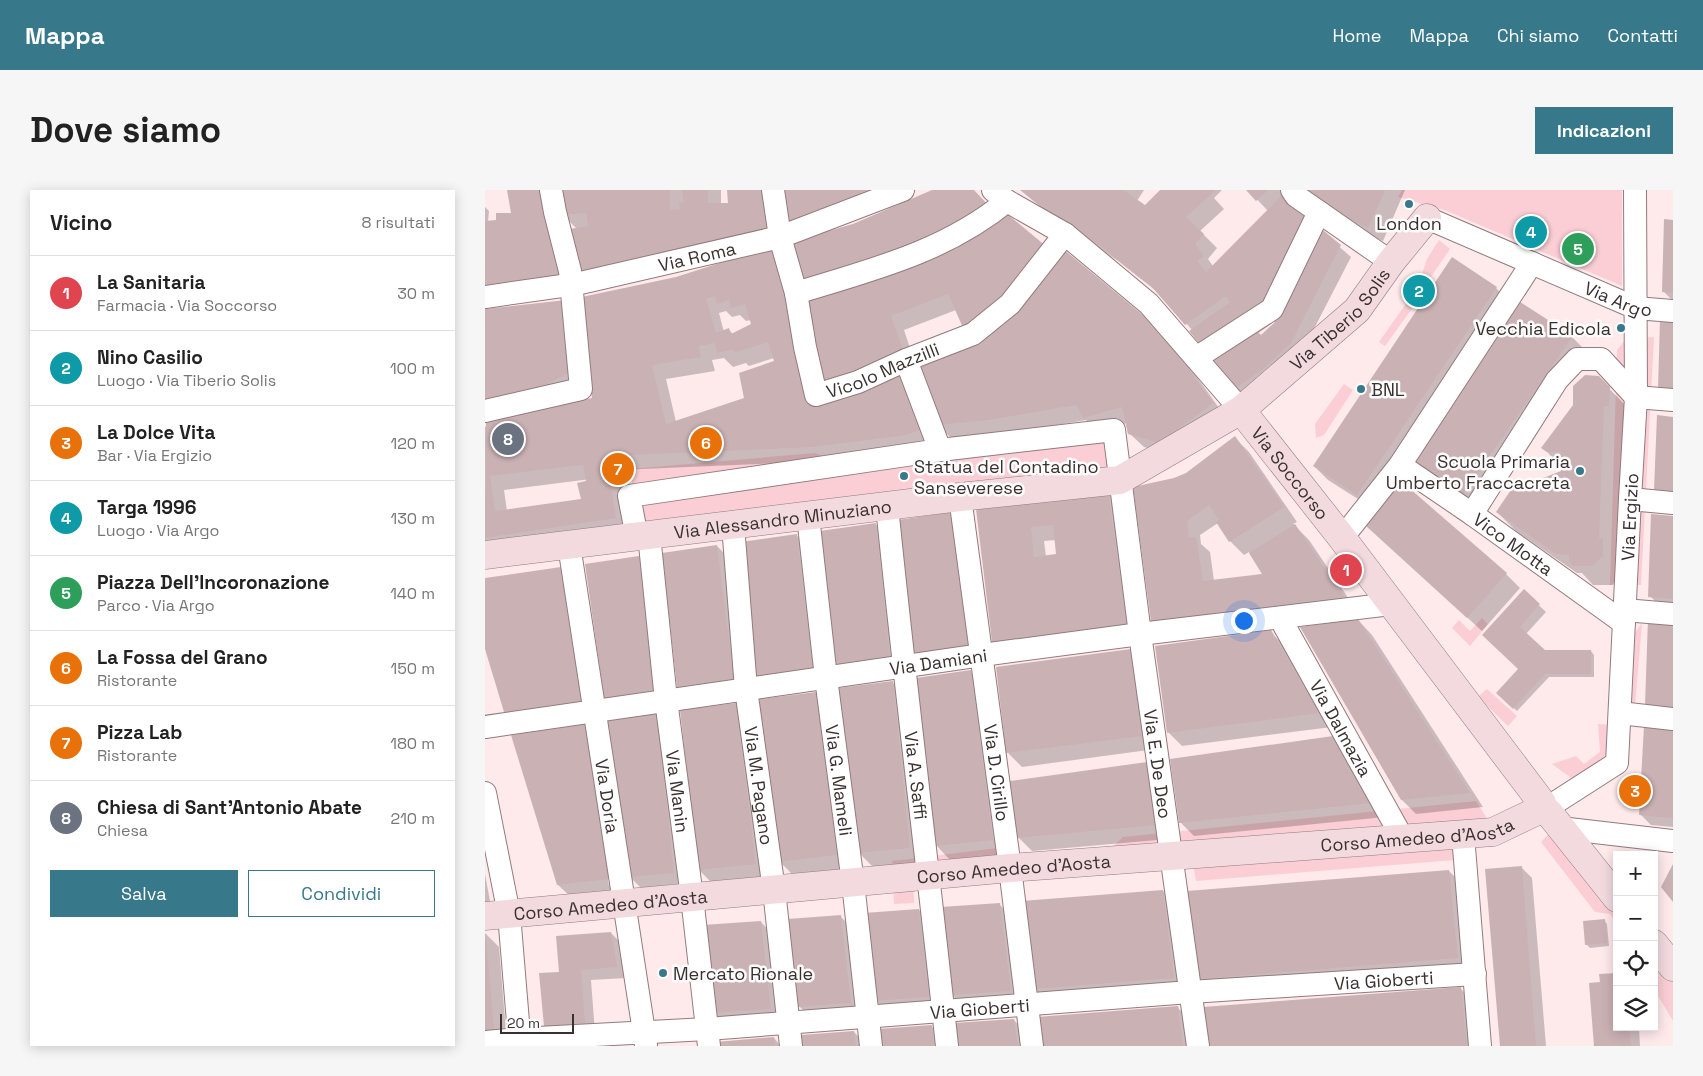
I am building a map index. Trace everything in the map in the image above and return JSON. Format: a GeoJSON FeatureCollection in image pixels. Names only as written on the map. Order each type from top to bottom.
{"type":"FeatureCollection","features":[{"type":"Feature","properties":{"kind":"street"},"geometry":{"type":"LineString","coordinates":[[485,411],[581,389],[570,271],[551,190]]}},
{"type":"Feature","properties":{"kind":"street","name":"Vicolo Mazzilli"},"geometry":{"type":"LineString","coordinates":[[773,190],[780,237],[796,294],[805,347],[816,394],[858,382],[906,360],[973,334],[1009,304],[1065,234]]}},
{"type":"Feature","properties":{"kind":"street","name":"Via Roma"},"geometry":{"type":"LineString","coordinates":[[485,298],[570,285],[780,237],[903,190]]}},
{"type":"Feature","properties":{"kind":"street"},"geometry":{"type":"LineString","coordinates":[[1292,190],[1296,196],[1391,262]]}},
{"type":"Feature","properties":{"kind":"street","name":"Via Ergizio"},"geometry":{"type":"LineString","coordinates":[[1548,812],[1617,763],[1636,396],[1635,190]]}},
{"type":"Feature","properties":{"kind":"street"},"geometry":{"type":"LineString","coordinates":[[796,294],[894,263],[958,236],[985,219],[1000,196]]}},
{"type":"Feature","properties":{"kind":"street","name":"Via Soccorso"},"geometry":{"type":"LineString","coordinates":[[1000,196],[1065,234],[1149,304],[1241,410],[1342,538],[1548,812],[1615,896]]}},
{"type":"Feature","properties":{"kind":"street"},"geometry":{"type":"LineString","coordinates":[[1196,358],[1272,309],[1319,212]]}},
{"type":"Feature","properties":{"kind":"street","name":"Via Argo"},"geometry":{"type":"LineString","coordinates":[[1427,218],[1636,308],[1673,311]]}},
{"type":"Feature","properties":{"kind":"street","name":"Via Tiberio Solis"},"geometry":{"type":"LineString","coordinates":[[1241,410],[1357,310],[1391,262],[1427,218]]}},
{"type":"Feature","properties":{"kind":"street"},"geometry":{"type":"LineString","coordinates":[[1342,538],[1400,465],[1532,263]]}},
{"type":"Feature","properties":{"kind":"street"},"geometry":{"type":"LineString","coordinates":[[1472,514],[1557,380],[1577,359],[1601,360],[1636,396],[1673,400]]}},
{"type":"Feature","properties":{"kind":"street"},"geometry":{"type":"LineString","coordinates":[[906,360],[939,450]]}},
{"type":"Feature","properties":{"kind":"street","name":"Via Alessandro Minuziano"},"geometry":{"type":"LineString","coordinates":[[485,555],[960,497],[1120,480],[1241,410]]}},
{"type":"Feature","properties":{"kind":"street","name":"Via E. De Deo"},"geometry":{"type":"LineString","coordinates":[[939,450],[1114,430],[1140,634],[1198,1046]]}},
{"type":"Feature","properties":{"kind":"street","name":"Via Manin"},"geometry":{"type":"LineString","coordinates":[[708,1038],[692,897],[643,536],[629,496],[939,450]]}},
{"type":"Feature","properties":{"kind":"street","name":"Vico Motta"},"geometry":{"type":"LineString","coordinates":[[1400,465],[1624,616]]}},
{"type":"Feature","properties":{"kind":"street","name":"Via D. Cirillo"},"geometry":{"type":"LineString","coordinates":[[960,497],[1032,1046]]}},
{"type":"Feature","properties":{"kind":"street"},"geometry":{"type":"LineString","coordinates":[[1630,499],[1673,503]]}},
{"type":"Feature","properties":{"kind":"street","name":"Via A. Saffi"},"geometry":{"type":"LineString","coordinates":[[887,506],[903,667],[929,876],[947,1046]]}},
{"type":"Feature","properties":{"kind":"street","name":"Via G. Mameli"},"geometry":{"type":"LineString","coordinates":[[808,516],[871,1046]]}},
{"type":"Feature","properties":{"kind":"street","name":"Via M. Pagano"},"geometry":{"type":"LineString","coordinates":[[733,525],[746,689],[774,890],[791,1046]]}},
{"type":"Feature","properties":{"kind":"street","name":"Via Doria"},"geometry":{"type":"LineString","coordinates":[[569,545],[645,1039]]}},
{"type":"Feature","properties":{"kind":"street","name":"Via Damiani"},"geometry":{"type":"LineString","coordinates":[[485,728],[982,655],[1391,604]]}},
{"type":"Feature","properties":{"kind":"street"},"geometry":{"type":"LineString","coordinates":[[1624,616],[1673,614]]}},
{"type":"Feature","properties":{"kind":"street","name":"Via Dalmazia"},"geometry":{"type":"LineString","coordinates":[[1280,618],[1403,839]]}},
{"type":"Feature","properties":{"kind":"street"},"geometry":{"type":"LineString","coordinates":[[1620,713],[1673,719]]}},
{"type":"Feature","properties":{"kind":"street"},"geometry":{"type":"LineString","coordinates":[[485,793],[497,915],[519,1043]]}},
{"type":"Feature","properties":{"kind":"street"},"geometry":{"type":"LineString","coordinates":[[1548,812],[1673,841]]}},
{"type":"Feature","properties":{"kind":"street","name":"Corso Amedeo d'Aosta"},"geometry":{"type":"LineString","coordinates":[[497,915],[1010,868],[1463,835],[1493,832],[1548,812]]}},
{"type":"Feature","properties":{"kind":"street"},"geometry":{"type":"LineString","coordinates":[[1463,835],[1481,1046]]}},
{"type":"Feature","properties":{"kind":"street"},"geometry":{"type":"LineString","coordinates":[[1658,949],[1673,967]]}},
{"type":"Feature","properties":{"kind":"street","name":"Via Gioberti"},"geometry":{"type":"LineString","coordinates":[[485,1042],[519,1043],[708,1038],[788,1023],[1190,992],[1475,974]]}},
{"type":"Feature","properties":{"kind":"shaded area"},"geometry":{"type":"Polygon","coordinates":[[[1402,190],[1622,190],[1622,286],[1447,211],[1398,197],[1402,190]]]}},
{"type":"Feature","properties":{"kind":"shaded area"},"geometry":{"type":"Polygon","coordinates":[[[1439,240],[1450,249],[1430,278],[1422,274],[1427,259],[1439,240]]]}},
{"type":"Feature","properties":{"kind":"shaded area"},"geometry":{"type":"Polygon","coordinates":[[[1410,298],[1416,303],[1385,346],[1379,342],[1410,298]]]}},
{"type":"Feature","properties":{"kind":"shaded area"},"geometry":{"type":"Polygon","coordinates":[[[1654,337],[1641,585],[1610,585],[1617,350],[1626,339],[1654,337]]]}},
{"type":"Feature","properties":{"kind":"shaded area"},"geometry":{"type":"Polygon","coordinates":[[[1344,384],[1353,390],[1324,435],[1316,438],[1315,424],[1344,384]]]}},
{"type":"Feature","properties":{"kind":"shaded area"},"geometry":{"type":"Polygon","coordinates":[[[1108,434],[1118,469],[639,529],[630,469],[815,453],[847,465],[1108,434]]]}},
{"type":"Feature","properties":{"kind":"shaded area"},"geometry":{"type":"Polygon","coordinates":[[[1482,618],[1488,624],[1470,646],[1452,628],[1459,620],[1470,631],[1482,618]]]}},
{"type":"Feature","properties":{"kind":"shaded area"},"geometry":{"type":"Polygon","coordinates":[[[1642,623],[1635,706],[1610,703],[1610,655],[1618,655],[1642,623]]]}},
{"type":"Feature","properties":{"kind":"shaded area"},"geometry":{"type":"Polygon","coordinates":[[[1487,689],[1517,716],[1508,726],[1478,697],[1487,689]]]}},
{"type":"Feature","properties":{"kind":"shaded area"},"geometry":{"type":"Polygon","coordinates":[[[1598,724],[1615,725],[1612,759],[1577,782],[1552,764],[1576,756],[1584,764],[1600,752],[1598,724]]]}},
{"type":"Feature","properties":{"kind":"shaded area"},"geometry":{"type":"Polygon","coordinates":[[[1476,801],[1488,820],[1105,854],[1123,837],[1476,801]]]}},
{"type":"Feature","properties":{"kind":"shaded area"},"geometry":{"type":"Polygon","coordinates":[[[1553,829],[1613,901],[1613,919],[1610,914],[1595,912],[1541,842],[1553,829]]]}},
{"type":"Feature","properties":{"kind":"shaded area"},"geometry":{"type":"Polygon","coordinates":[[[1452,842],[1455,860],[1196,881],[1193,863],[1452,842]]]}},
{"type":"Feature","properties":{"kind":"shaded area"},"geometry":{"type":"Polygon","coordinates":[[[997,848],[998,861],[913,871],[914,903],[894,904],[892,861],[997,848]]]}},
{"type":"Feature","properties":{"kind":"shaded area"},"geometry":{"type":"Polygon","coordinates":[[[1658,957],[1673,975],[1673,1021],[1658,996],[1658,957]]]}},
{"type":"Feature","properties":{"kind":"building"},"geometry":{"type":"Polygon","coordinates":[[[507,190],[545,190],[565,273],[485,288],[485,221],[496,220],[496,213],[511,213],[507,190]]]}},
{"type":"Feature","properties":{"kind":"building"},"geometry":{"type":"Polygon","coordinates":[[[556,190],[670,190],[670,210],[680,209],[679,203],[684,202],[682,190],[708,190],[708,203],[728,203],[727,190],[767,190],[772,228],[664,255],[576,271],[564,230],[588,226],[586,213],[561,215],[556,190]]]}},
{"type":"Feature","properties":{"kind":"building"},"geometry":{"type":"Polygon","coordinates":[[[778,190],[877,190],[839,205],[782,223],[778,190]]]}},
{"type":"Feature","properties":{"kind":"building"},"geometry":{"type":"Polygon","coordinates":[[[932,190],[974,190],[989,206],[941,234],[799,284],[789,242],[853,224],[932,190]]]}},
{"type":"Feature","properties":{"kind":"building"},"geometry":{"type":"Polygon","coordinates":[[[1021,190],[1123,190],[1145,205],[1160,190],[1216,190],[1186,217],[1204,234],[1195,244],[1204,256],[1197,261],[1206,272],[1286,191],[1311,222],[1259,309],[1203,348],[1189,331],[1230,302],[1226,296],[1185,325],[1151,286],[1102,247],[1043,208],[1021,190]]]}},
{"type":"Feature","properties":{"kind":"building"},"geometry":{"type":"Polygon","coordinates":[[[1246,190],[1268,190],[1256,201],[1246,190]]]}},
{"type":"Feature","properties":{"kind":"building"},"geometry":{"type":"Polygon","coordinates":[[[1304,190],[1385,190],[1368,228],[1334,212],[1304,190]]]}},
{"type":"Feature","properties":{"kind":"building"},"geometry":{"type":"Polygon","coordinates":[[[1006,213],[1047,247],[1012,288],[964,330],[948,294],[891,316],[903,350],[841,379],[821,381],[802,300],[1006,213]]]}},
{"type":"Feature","properties":{"kind":"building"},"geometry":{"type":"Polygon","coordinates":[[[1664,219],[1673,220],[1673,293],[1662,292],[1664,219]]]}},
{"type":"Feature","properties":{"kind":"building"},"geometry":{"type":"Polygon","coordinates":[[[1319,227],[1341,245],[1291,343],[1262,370],[1233,390],[1208,356],[1251,325],[1261,335],[1274,323],[1297,280],[1319,227]]]}},
{"type":"Feature","properties":{"kind":"building"},"geometry":{"type":"Polygon","coordinates":[[[776,245],[809,401],[903,369],[925,428],[906,435],[813,447],[606,456],[616,518],[485,538],[486,416],[592,398],[577,298],[676,277],[776,245]],[[715,296],[706,299],[716,333],[729,328],[731,334],[751,324],[745,304],[731,308],[729,300],[717,304],[715,296]],[[768,342],[734,353],[733,349],[717,353],[715,343],[699,346],[701,357],[652,365],[666,424],[744,398],[739,373],[774,361],[768,342]],[[583,465],[490,476],[495,511],[581,499],[577,483],[586,481],[583,465]]]}},
{"type":"Feature","properties":{"kind":"building"},"geometry":{"type":"Polygon","coordinates":[[[1062,248],[1161,330],[1213,403],[1159,443],[1128,434],[1122,407],[1083,418],[1076,405],[989,420],[937,425],[913,362],[936,354],[1062,248]]]}},
{"type":"Feature","properties":{"kind":"building"},"geometry":{"type":"Polygon","coordinates":[[[1452,257],[1497,287],[1357,495],[1313,466],[1452,257]]]}},
{"type":"Feature","properties":{"kind":"building"},"geometry":{"type":"Polygon","coordinates":[[[566,300],[574,370],[542,387],[485,406],[485,309],[566,300]]]}},
{"type":"Feature","properties":{"kind":"building"},"geometry":{"type":"Polygon","coordinates":[[[1520,302],[1573,336],[1463,494],[1414,461],[1520,302]]]}},
{"type":"Feature","properties":{"kind":"building"},"geometry":{"type":"Polygon","coordinates":[[[1660,319],[1673,320],[1673,390],[1658,389],[1660,319]]]}},
{"type":"Feature","properties":{"kind":"building","name":"Scuola Primaria Umberto Fraccacreta"},"geometry":{"type":"Polygon","coordinates":[[[1585,375],[1599,376],[1610,387],[1609,406],[1604,406],[1599,538],[1603,539],[1603,556],[1592,566],[1573,566],[1569,561],[1569,555],[1556,554],[1496,512],[1519,478],[1532,487],[1538,480],[1561,471],[1561,452],[1547,452],[1541,448],[1573,405],[1573,386],[1585,375]]]}},
{"type":"Feature","properties":{"kind":"building"},"geometry":{"type":"Polygon","coordinates":[[[1657,415],[1673,417],[1673,492],[1654,490],[1657,415]]]}},
{"type":"Feature","properties":{"kind":"building"},"geometry":{"type":"Polygon","coordinates":[[[1235,436],[1284,507],[1229,542],[1216,522],[1219,520],[1209,505],[1187,521],[1189,538],[1196,537],[1203,581],[1262,574],[1249,553],[1295,524],[1344,597],[1151,622],[1133,487],[1174,478],[1186,473],[1235,436]]]}},
{"type":"Feature","properties":{"kind":"building"},"geometry":{"type":"Polygon","coordinates":[[[1401,481],[1507,573],[1467,618],[1366,526],[1401,481]]]}},
{"type":"Feature","properties":{"kind":"building"},"geometry":{"type":"Polygon","coordinates":[[[1108,490],[1127,624],[992,642],[976,509],[1108,490]],[[1053,525],[1031,527],[1034,557],[1056,554],[1053,525]]]}},
{"type":"Feature","properties":{"kind":"building"},"geometry":{"type":"Polygon","coordinates":[[[951,512],[968,646],[913,653],[898,520],[951,512]]]}},
{"type":"Feature","properties":{"kind":"building"},"geometry":{"type":"Polygon","coordinates":[[[1651,514],[1673,516],[1673,599],[1648,597],[1651,514]]]}},
{"type":"Feature","properties":{"kind":"building"},"geometry":{"type":"Polygon","coordinates":[[[876,523],[890,657],[836,664],[820,531],[876,523]]]}},
{"type":"Feature","properties":{"kind":"building"},"geometry":{"type":"Polygon","coordinates":[[[797,534],[813,668],[756,676],[741,542],[797,534]]]}},
{"type":"Feature","properties":{"kind":"building"},"geometry":{"type":"Polygon","coordinates":[[[717,545],[734,679],[677,687],[662,553],[717,545]]]}},
{"type":"Feature","properties":{"kind":"building"},"geometry":{"type":"Polygon","coordinates":[[[639,556],[654,690],[604,698],[585,564],[639,556]]]}},
{"type":"Feature","properties":{"kind":"building"},"geometry":{"type":"Polygon","coordinates":[[[561,567],[581,701],[504,712],[485,649],[485,578],[561,567]]]}},
{"type":"Feature","properties":{"kind":"building"},"geometry":{"type":"Polygon","coordinates":[[[1524,589],[1540,604],[1520,627],[1545,650],[1591,650],[1591,674],[1545,674],[1513,709],[1496,693],[1518,669],[1482,635],[1524,589]]]}},
{"type":"Feature","properties":{"kind":"building"},"geometry":{"type":"Polygon","coordinates":[[[1358,619],[1470,793],[1401,800],[1300,627],[1358,619]]]}},
{"type":"Feature","properties":{"kind":"building"},"geometry":{"type":"Polygon","coordinates":[[[1648,619],[1673,622],[1673,708],[1645,705],[1648,619]]]}},
{"type":"Feature","properties":{"kind":"building"},"geometry":{"type":"Polygon","coordinates":[[[1271,630],[1319,713],[1167,733],[1155,646],[1271,630]]]}},
{"type":"Feature","properties":{"kind":"building"},"geometry":{"type":"Polygon","coordinates":[[[1131,649],[1143,736],[1006,753],[996,667],[1131,649]]]}},
{"type":"Feature","properties":{"kind":"building"},"geometry":{"type":"Polygon","coordinates":[[[971,670],[993,840],[935,846],[916,678],[971,670]]]}},
{"type":"Feature","properties":{"kind":"building"},"geometry":{"type":"Polygon","coordinates":[[[893,681],[910,848],[858,853],[838,688],[893,681]]]}},
{"type":"Feature","properties":{"kind":"building"},"geometry":{"type":"Polygon","coordinates":[[[816,692],[837,855],[777,862],[759,699],[816,692]]]}},
{"type":"Feature","properties":{"kind":"building"},"geometry":{"type":"Polygon","coordinates":[[[736,703],[756,864],[698,870],[680,710],[736,703]]]}},
{"type":"Feature","properties":{"kind":"building"},"geometry":{"type":"Polygon","coordinates":[[[657,713],[674,873],[629,877],[607,720],[657,713]]]}},
{"type":"Feature","properties":{"kind":"building"},"geometry":{"type":"Polygon","coordinates":[[[585,724],[609,879],[557,885],[511,735],[585,724]]]}},
{"type":"Feature","properties":{"kind":"building"},"geometry":{"type":"Polygon","coordinates":[[[1644,726],[1673,730],[1673,818],[1639,815],[1644,726]]]}},
{"type":"Feature","properties":{"kind":"building"},"geometry":{"type":"Polygon","coordinates":[[[1333,736],[1372,803],[1179,823],[1170,759],[1333,736]]]}},
{"type":"Feature","properties":{"kind":"building"},"geometry":{"type":"Polygon","coordinates":[[[1147,762],[1156,825],[1017,838],[1010,781],[1147,762]]]}},
{"type":"Feature","properties":{"kind":"building"},"geometry":{"type":"Polygon","coordinates":[[[1673,864],[1673,902],[1661,887],[1673,864]]]}},
{"type":"Feature","properties":{"kind":"building"},"geometry":{"type":"Polygon","coordinates":[[[1522,866],[1536,1046],[1500,1046],[1485,869],[1522,866]]]}},
{"type":"Feature","properties":{"kind":"building"},"geometry":{"type":"Polygon","coordinates":[[[1449,870],[1458,958],[1199,979],[1187,891],[1449,870]]]}},
{"type":"Feature","properties":{"kind":"building"},"geometry":{"type":"Polygon","coordinates":[[[1163,890],[1174,978],[1034,989],[1022,901],[1163,890]]]}},
{"type":"Feature","properties":{"kind":"building"},"geometry":{"type":"Polygon","coordinates":[[[1000,903],[1011,991],[951,995],[941,907],[1000,903]]]}},
{"type":"Feature","properties":{"kind":"building"},"geometry":{"type":"Polygon","coordinates":[[[919,909],[929,997],[874,1001],[864,913],[919,909]]]}},
{"type":"Feature","properties":{"kind":"building"},"geometry":{"type":"Polygon","coordinates":[[[841,915],[851,1003],[798,1007],[788,919],[841,915]]]}},
{"type":"Feature","properties":{"kind":"building"},"geometry":{"type":"Polygon","coordinates":[[[1605,919],[1607,943],[1585,945],[1583,921],[1605,919]]]}},
{"type":"Feature","properties":{"kind":"building"},"geometry":{"type":"Polygon","coordinates":[[[761,921],[771,1009],[713,1013],[703,925],[761,921]]]}},
{"type":"Feature","properties":{"kind":"building"},"geometry":{"type":"Polygon","coordinates":[[[611,932],[617,967],[581,970],[585,1023],[544,1026],[539,973],[559,972],[556,936],[611,932]]]}},
{"type":"Feature","properties":{"kind":"building"},"geometry":{"type":"Polygon","coordinates":[[[485,939],[494,1030],[485,1031],[485,939]]]}},
{"type":"Feature","properties":{"kind":"building"},"geometry":{"type":"Polygon","coordinates":[[[1613,973],[1613,1031],[1629,1031],[1631,1046],[1594,1046],[1589,983],[1600,982],[1599,974],[1613,973]]]}},
{"type":"Feature","properties":{"kind":"building"},"geometry":{"type":"Polygon","coordinates":[[[1461,987],[1467,1046],[1208,1046],[1203,1007],[1461,987]]]}},
{"type":"Feature","properties":{"kind":"building"},"geometry":{"type":"Polygon","coordinates":[[[1178,1006],[1183,1046],[1041,1046],[1037,1017],[1178,1006]]]}},
{"type":"Feature","properties":{"kind":"building"},"geometry":{"type":"Polygon","coordinates":[[[1014,1019],[1018,1046],[957,1046],[954,1023],[1014,1019]]]}},
{"type":"Feature","properties":{"kind":"building"},"geometry":{"type":"Polygon","coordinates":[[[932,1025],[934,1046],[879,1046],[878,1029],[932,1025]]]}},
{"type":"Feature","properties":{"kind":"building"},"geometry":{"type":"Polygon","coordinates":[[[854,1031],[856,1046],[802,1046],[801,1035],[854,1031]]]}},
{"type":"Feature","properties":{"kind":"building"},"geometry":{"type":"Polygon","coordinates":[[[774,1037],[775,1046],[717,1046],[716,1042],[774,1037]]]}},
{"type":"Feature","properties":{"kind":"place","name":"London"},"geometry":{"type":"Point","coordinates":[1409,204]}},
{"type":"Feature","properties":{"kind":"place","name":"Targa 1996"},"geometry":{"type":"Point","coordinates":[1531,232]}},
{"type":"Feature","properties":{"kind":"place","name":"Piazza Dell'Incoronazione"},"geometry":{"type":"Point","coordinates":[1578,249]}},
{"type":"Feature","properties":{"kind":"place","name":"Nino Casilio"},"geometry":{"type":"Point","coordinates":[1419,291]}},
{"type":"Feature","properties":{"kind":"place","name":"Vecchia Edicola"},"geometry":{"type":"Point","coordinates":[1621,328]}},
{"type":"Feature","properties":{"kind":"place","name":"BNL"},"geometry":{"type":"Point","coordinates":[1361,389]}},
{"type":"Feature","properties":{"kind":"place","name":"Chiesa di Sant'Antonio Abate"},"geometry":{"type":"Point","coordinates":[508,439]}},
{"type":"Feature","properties":{"kind":"place","name":"La Fossa del Grano"},"geometry":{"type":"Point","coordinates":[706,443]}},
{"type":"Feature","properties":{"kind":"place","name":"Pizza Lab"},"geometry":{"type":"Point","coordinates":[618,469]}},
{"type":"Feature","properties":{"kind":"place","name":"Scuola Primaria Umberto Fraccacreta"},"geometry":{"type":"Point","coordinates":[1580,471]}},
{"type":"Feature","properties":{"kind":"place","name":"Statua del Contadino Sanseverese"},"geometry":{"type":"Point","coordinates":[904,476]}},
{"type":"Feature","properties":{"kind":"place","name":"La Sanitaria"},"geometry":{"type":"Point","coordinates":[1346,570]}},
{"type":"Feature","properties":{"kind":"place","name":"La Dolce Vita"},"geometry":{"type":"Point","coordinates":[1635,791]}},
{"type":"Feature","properties":{"kind":"place","name":"Mercato Rionale"},"geometry":{"type":"Point","coordinates":[663,973]}}]}
